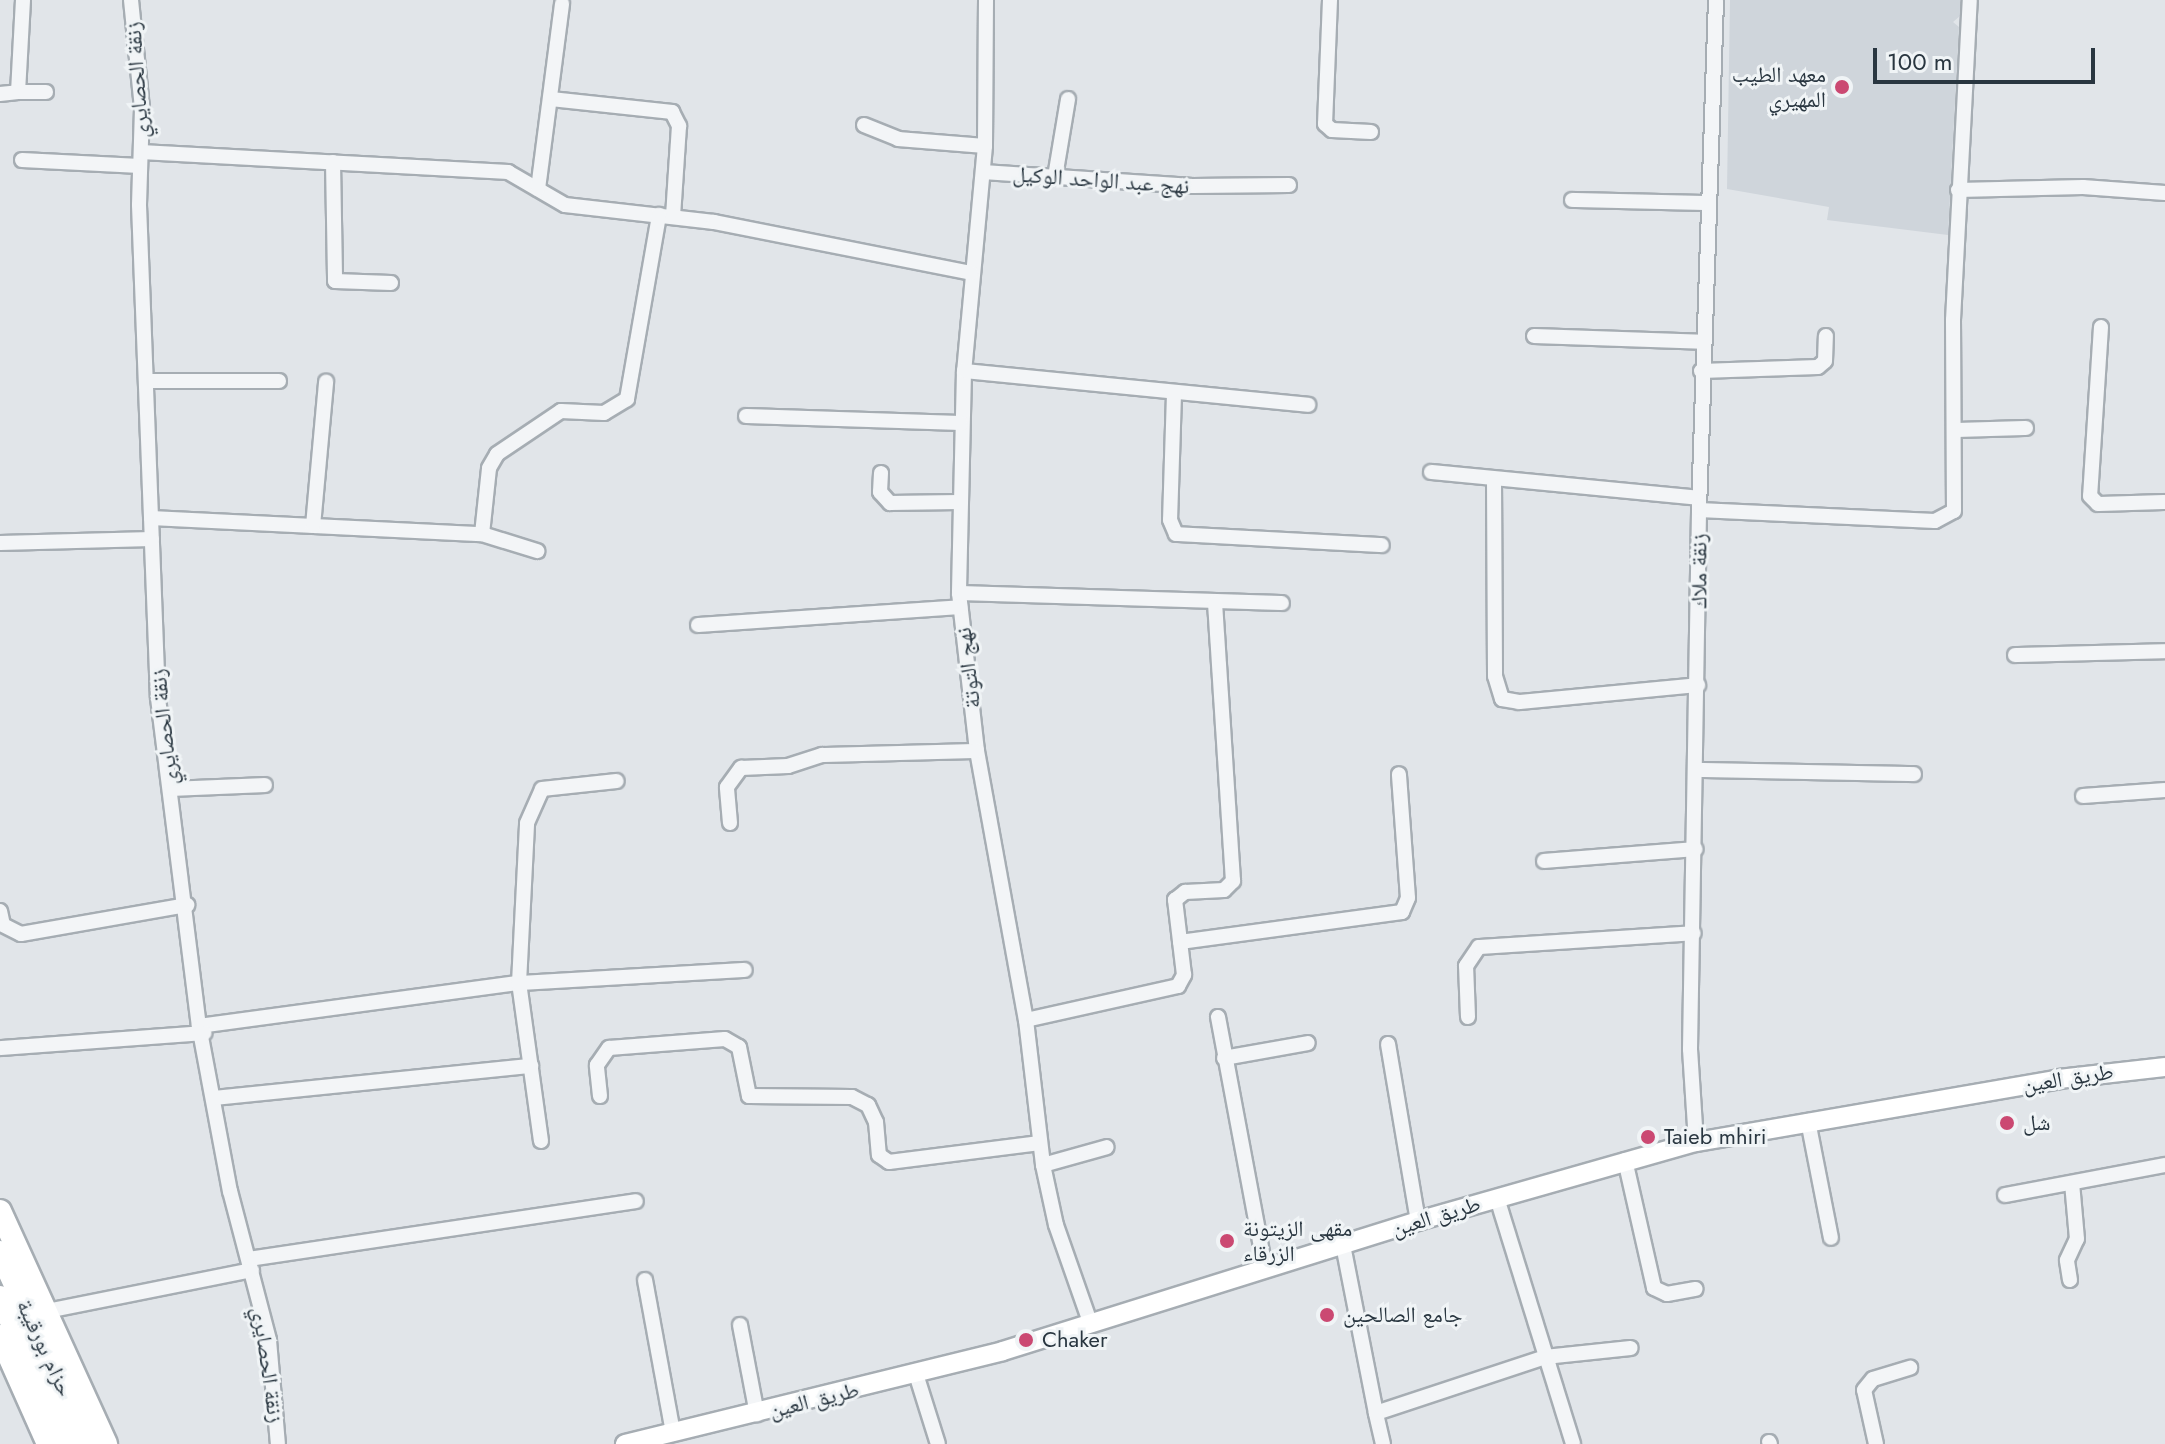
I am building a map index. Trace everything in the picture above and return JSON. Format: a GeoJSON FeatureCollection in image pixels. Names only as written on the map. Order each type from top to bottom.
{"type":"FeatureCollection","features":[{"type":"Feature","properties":{"kind":"highway"},"geometry":{"type":"LineString","coordinates":[[0,1211],[106,1444]]}},
{"type":"Feature","properties":{"kind":"highway","name":"حزام بورقيبة"},"geometry":{"type":"LineString","coordinates":[[0,1252],[88,1444]]}},
{"type":"Feature","properties":{"kind":"highway","name":"حزام بورقيبة"},"geometry":{"type":"LineString","coordinates":[[0,1297],[67,1444]]}},
{"type":"Feature","properties":{"kind":"highway"},"geometry":{"type":"LineString","coordinates":[[0,1336],[48,1444]]}},
{"type":"Feature","properties":{"kind":"main road","name":"طريق العين"},"geometry":{"type":"LineString","coordinates":[[625,1444],[916,1374],[1091,1325],[1418,1221],[1696,1142],[1808,1121],[2165,1067]]}},
{"type":"Feature","properties":{"kind":"street"},"geometry":{"type":"LineString","coordinates":[[18,92],[23,0]]}},
{"type":"Feature","properties":{"kind":"street","name":"زنقة الحصايري"},"geometry":{"type":"LineString","coordinates":[[131,0],[142,109],[140,159],[146,381],[158,698],[202,1030],[214,1098],[269,1340],[278,1444]]}},
{"type":"Feature","properties":{"kind":"street","name":"نهج التوتة"},"geometry":{"type":"LineString","coordinates":[[986,0],[985,146],[971,273],[961,423],[960,600],[977,751],[1026,1020],[1043,1165],[1056,1225],[1091,1325]]}},
{"type":"Feature","properties":{"kind":"street"},"geometry":{"type":"LineString","coordinates":[[1330,0],[1325,124],[1332,130],[1371,132]]}},
{"type":"Feature","properties":{"kind":"street","name":"زنقة ملاك"},"geometry":{"type":"LineString","coordinates":[[1696,1142],[1690,1049],[1698,770],[1701,371],[1716,0]]}},
{"type":"Feature","properties":{"kind":"street"},"geometry":{"type":"LineString","coordinates":[[1431,472],[1699,504],[1942,521],[1956,501],[1958,190],[1970,0]]}},
{"type":"Feature","properties":{"kind":"street"},"geometry":{"type":"LineString","coordinates":[[538,189],[562,4]]}},
{"type":"Feature","properties":{"kind":"street"},"geometry":{"type":"LineString","coordinates":[[0,94],[46,92]]}},
{"type":"Feature","properties":{"kind":"street"},"geometry":{"type":"LineString","coordinates":[[482,534],[489,468],[497,454],[561,411],[604,413],[627,399],[666,216],[679,126],[672,112],[551,99]]}},
{"type":"Feature","properties":{"kind":"street"},"geometry":{"type":"LineString","coordinates":[[1055,177],[1068,99]]}},
{"type":"Feature","properties":{"kind":"street"},"geometry":{"type":"LineString","coordinates":[[864,125],[905,140],[985,146]]}},
{"type":"Feature","properties":{"kind":"street"},"geometry":{"type":"LineString","coordinates":[[22,160],[333,162],[472,167],[508,172],[565,205],[666,216],[971,273]]}},
{"type":"Feature","properties":{"kind":"street"},"geometry":{"type":"LineString","coordinates":[[333,162],[335,281],[391,283]]}},
{"type":"Feature","properties":{"kind":"street","name":"نهج عبد الواحد الوكيل"},"geometry":{"type":"LineString","coordinates":[[983,172],[1219,186],[1289,185]]}},
{"type":"Feature","properties":{"kind":"street"},"geometry":{"type":"LineString","coordinates":[[1958,190],[2083,187],[2165,193]]}},
{"type":"Feature","properties":{"kind":"street"},"geometry":{"type":"LineString","coordinates":[[1572,200],[1708,203]]}},
{"type":"Feature","properties":{"kind":"street"},"geometry":{"type":"LineString","coordinates":[[2101,327],[2090,496],[2098,504],[2165,502]]}},
{"type":"Feature","properties":{"kind":"street"},"geometry":{"type":"LineString","coordinates":[[1534,336],[1702,342]]}},
{"type":"Feature","properties":{"kind":"street"},"geometry":{"type":"LineString","coordinates":[[1701,371],[1818,367],[1825,361],[1826,336]]}},
{"type":"Feature","properties":{"kind":"street"},"geometry":{"type":"LineString","coordinates":[[964,371],[1308,405]]}},
{"type":"Feature","properties":{"kind":"street"},"geometry":{"type":"LineString","coordinates":[[146,381],[279,381]]}},
{"type":"Feature","properties":{"kind":"street"},"geometry":{"type":"LineString","coordinates":[[313,526],[326,382]]}},
{"type":"Feature","properties":{"kind":"street"},"geometry":{"type":"LineString","coordinates":[[1174,394],[1170,520],[1176,534],[1382,545]]}},
{"type":"Feature","properties":{"kind":"street"},"geometry":{"type":"LineString","coordinates":[[746,416],[961,423]]}},
{"type":"Feature","properties":{"kind":"street"},"geometry":{"type":"LineString","coordinates":[[1955,430],[2026,428]]}},
{"type":"Feature","properties":{"kind":"street"},"geometry":{"type":"LineString","coordinates":[[881,473],[880,492],[890,503],[959,502]]}},
{"type":"Feature","properties":{"kind":"street"},"geometry":{"type":"LineString","coordinates":[[1494,480],[1495,676],[1502,699],[1519,702],[1698,685]]}},
{"type":"Feature","properties":{"kind":"street"},"geometry":{"type":"LineString","coordinates":[[151,518],[482,534],[537,551]]}},
{"type":"Feature","properties":{"kind":"street"},"geometry":{"type":"LineString","coordinates":[[0,543],[152,539]]}},
{"type":"Feature","properties":{"kind":"street"},"geometry":{"type":"LineString","coordinates":[[698,625],[960,600],[1282,603]]}},
{"type":"Feature","properties":{"kind":"street"},"geometry":{"type":"LineString","coordinates":[[1026,1020],[1178,986],[1184,975],[1174,912],[1177,897],[1224,890],[1233,881],[1215,603]]}},
{"type":"Feature","properties":{"kind":"street"},"geometry":{"type":"LineString","coordinates":[[2015,655],[2165,651]]}},
{"type":"Feature","properties":{"kind":"street"},"geometry":{"type":"LineString","coordinates":[[730,823],[727,787],[741,768],[788,766],[822,755],[977,751]]}},
{"type":"Feature","properties":{"kind":"street"},"geometry":{"type":"LineString","coordinates":[[1698,770],[1914,774]]}},
{"type":"Feature","properties":{"kind":"street"},"geometry":{"type":"LineString","coordinates":[[1180,942],[1402,912],[1408,898],[1399,774]]}},
{"type":"Feature","properties":{"kind":"street"},"geometry":{"type":"LineString","coordinates":[[541,1141],[519,983],[522,861],[537,794],[552,785],[617,781]]}},
{"type":"Feature","properties":{"kind":"street"},"geometry":{"type":"LineString","coordinates":[[171,789],[265,785]]}},
{"type":"Feature","properties":{"kind":"street"},"geometry":{"type":"LineString","coordinates":[[2083,796],[2165,790]]}},
{"type":"Feature","properties":{"kind":"street"},"geometry":{"type":"LineString","coordinates":[[1544,861],[1696,849]]}},
{"type":"Feature","properties":{"kind":"street"},"geometry":{"type":"LineString","coordinates":[[0,911],[3,925],[21,934],[187,905]]}},
{"type":"Feature","properties":{"kind":"street"},"geometry":{"type":"LineString","coordinates":[[1468,1017],[1466,966],[1479,947],[1694,933]]}},
{"type":"Feature","properties":{"kind":"street"},"geometry":{"type":"LineString","coordinates":[[0,1048],[202,1030],[519,983],[745,970]]}},
{"type":"Feature","properties":{"kind":"street"},"geometry":{"type":"LineString","coordinates":[[1218,1017],[1265,1269]]}},
{"type":"Feature","properties":{"kind":"street"},"geometry":{"type":"LineString","coordinates":[[600,1096],[597,1065],[609,1048],[725,1039],[739,1047],[749,1096],[852,1097],[868,1105],[876,1122],[879,1155],[889,1162],[1040,1143]]}},
{"type":"Feature","properties":{"kind":"street"},"geometry":{"type":"LineString","coordinates":[[1224,1058],[1308,1043]]}},
{"type":"Feature","properties":{"kind":"street"},"geometry":{"type":"LineString","coordinates":[[1388,1044],[1418,1221]]}},
{"type":"Feature","properties":{"kind":"street"},"geometry":{"type":"LineString","coordinates":[[214,1098],[531,1066]]}},
{"type":"Feature","properties":{"kind":"street"},"geometry":{"type":"LineString","coordinates":[[1808,1121],[1831,1238]]}},
{"type":"Feature","properties":{"kind":"street"},"geometry":{"type":"LineString","coordinates":[[1043,1165],[1107,1147]]}},
{"type":"Feature","properties":{"kind":"street"},"geometry":{"type":"LineString","coordinates":[[1625,1160],[1654,1288],[1667,1294],[1696,1289]]}},
{"type":"Feature","properties":{"kind":"street"},"geometry":{"type":"LineString","coordinates":[[2005,1195],[2165,1165]]}},
{"type":"Feature","properties":{"kind":"street"},"geometry":{"type":"LineString","coordinates":[[2070,1280],[2067,1260],[2077,1239],[2072,1183]]}},
{"type":"Feature","properties":{"kind":"street"},"geometry":{"type":"LineString","coordinates":[[1497,1198],[1573,1444]]}},
{"type":"Feature","properties":{"kind":"street"},"geometry":{"type":"LineString","coordinates":[[47,1311],[250,1264],[636,1201]]}},
{"type":"Feature","properties":{"kind":"street"},"geometry":{"type":"LineString","coordinates":[[1343,1245],[1383,1444]]}},
{"type":"Feature","properties":{"kind":"street"},"geometry":{"type":"LineString","coordinates":[[645,1280],[673,1432]]}},
{"type":"Feature","properties":{"kind":"street"},"geometry":{"type":"LineString","coordinates":[[740,1325],[757,1414]]}},
{"type":"Feature","properties":{"kind":"street"},"geometry":{"type":"LineString","coordinates":[[1376,1413],[1545,1357],[1631,1348]]}},
{"type":"Feature","properties":{"kind":"street"},"geometry":{"type":"LineString","coordinates":[[1876,1444],[1864,1390],[1873,1379],[1910,1368]]}},
{"type":"Feature","properties":{"kind":"street"},"geometry":{"type":"LineString","coordinates":[[916,1374],[938,1444]]}},
{"type":"Feature","properties":{"kind":"shaded area","name":"معهد الطيب المهيري"},"geometry":{"type":"Polygon","coordinates":[[[1730,0],[1961,0],[1960,16],[1953,22],[1959,27],[1948,235],[1827,220],[1829,207],[1727,189],[1730,0]]]}},
{"type":"Feature","properties":{"kind":"place","name":"معهد الطيب المهيري"},"geometry":{"type":"Point","coordinates":[1842,87]}},
{"type":"Feature","properties":{"kind":"place","name":"شل"},"geometry":{"type":"Point","coordinates":[2007,1123]}},
{"type":"Feature","properties":{"kind":"place","name":"Taieb mhiri"},"geometry":{"type":"Point","coordinates":[1648,1137]}},
{"type":"Feature","properties":{"kind":"place","name":"مقهى الزيتونة الزرقاء"},"geometry":{"type":"Point","coordinates":[1227,1241]}},
{"type":"Feature","properties":{"kind":"place","name":"جامع الصالحين"},"geometry":{"type":"Point","coordinates":[1327,1315]}},
{"type":"Feature","properties":{"kind":"place","name":"Chaker"},"geometry":{"type":"Point","coordinates":[1026,1340]}}]}
